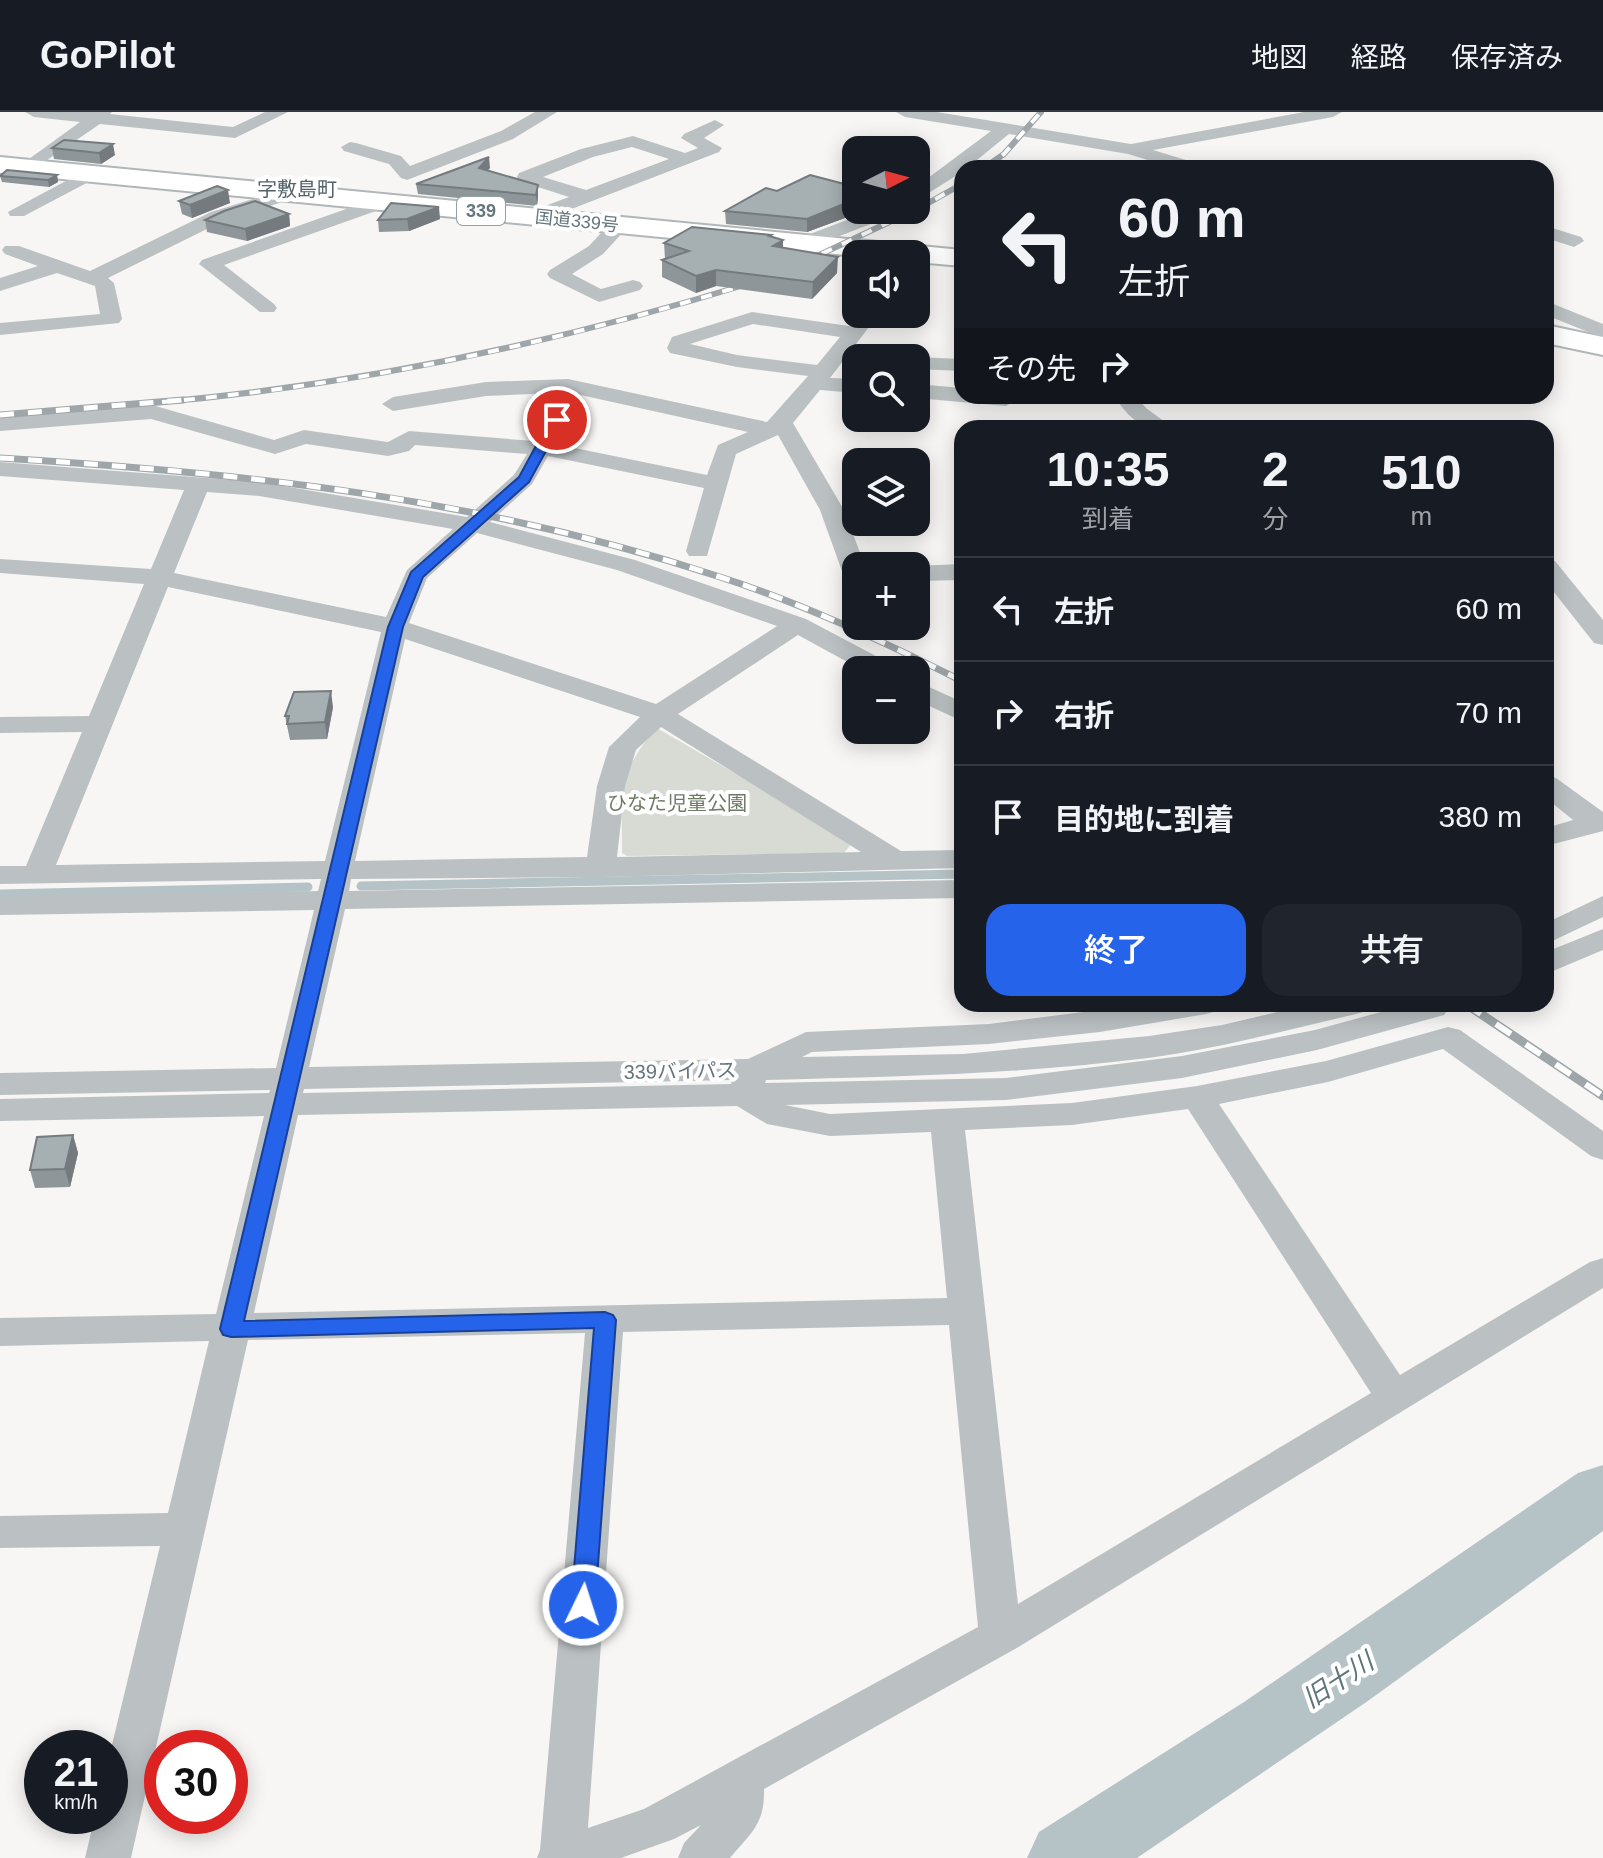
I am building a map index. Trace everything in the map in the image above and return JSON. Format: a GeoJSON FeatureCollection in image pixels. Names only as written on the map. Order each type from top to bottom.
{"type":"FeatureCollection","features":[{"type":"Feature","properties":{"kind":"highway","name":"国道339号"},"geometry":{"type":"LineString","coordinates":[[0,165],[842,245]]}},
{"type":"Feature","properties":{"kind":"highway","name":"国道339号"},"geometry":{"type":"LineString","coordinates":[[930,255],[954,257]]}},
{"type":"Feature","properties":{"kind":"highway"},"geometry":{"type":"LineString","coordinates":[[1554,336],[1603,346]]}},
{"type":"Feature","properties":{"kind":"street"},"geometry":{"type":"LineString","coordinates":[[34,112],[99,115],[235,133]]}},
{"type":"Feature","properties":{"kind":"street"},"geometry":{"type":"LineString","coordinates":[[206,148],[279,112]]}},
{"type":"Feature","properties":{"kind":"street"},"geometry":{"type":"LineString","coordinates":[[267,308],[209,264],[391,203],[407,174],[507,135],[548,112]]}},
{"type":"Feature","properties":{"kind":"street"},"geometry":{"type":"LineString","coordinates":[[905,112],[1131,149],[1167,160]]}},
{"type":"Feature","properties":{"kind":"street"},"geometry":{"type":"LineString","coordinates":[[1242,112],[1263,123]]}},
{"type":"Feature","properties":{"kind":"street"},"geometry":{"type":"LineString","coordinates":[[1131,149],[1333,112]]}},
{"type":"Feature","properties":{"kind":"street"},"geometry":{"type":"LineString","coordinates":[[28,168],[99,115]]}},
{"type":"Feature","properties":{"kind":"street"},"geometry":{"type":"LineString","coordinates":[[536,216],[713,148],[690,138],[715,125]]}},
{"type":"Feature","properties":{"kind":"street"},"geometry":{"type":"LineString","coordinates":[[966,160],[1006,128]]}},
{"type":"Feature","properties":{"kind":"street"},"geometry":{"type":"LineString","coordinates":[[585,196],[526,177],[587,153],[633,141],[686,159]]}},
{"type":"Feature","properties":{"kind":"street"},"geometry":{"type":"LineString","coordinates":[[350,147],[395,160],[407,174]]}},
{"type":"Feature","properties":{"kind":"street"},"geometry":{"type":"LineString","coordinates":[[930,186],[954,169]]}},
{"type":"Feature","properties":{"kind":"street"},"geometry":{"type":"LineString","coordinates":[[17,212],[90,174]]}},
{"type":"Feature","properties":{"kind":"street"},"geometry":{"type":"LineString","coordinates":[[90,278],[134,261],[167,240],[217,216],[288,194]]}},
{"type":"Feature","properties":{"kind":"street"},"geometry":{"type":"LineString","coordinates":[[809,241],[853,224]]}},
{"type":"Feature","properties":{"kind":"street"},"geometry":{"type":"LineString","coordinates":[[619,225],[596,250],[557,274],[599,296],[633,286]]}},
{"type":"Feature","properties":{"kind":"street"},"geometry":{"type":"LineString","coordinates":[[1554,235],[1574,241]]}},
{"type":"Feature","properties":{"kind":"street"},"geometry":{"type":"LineString","coordinates":[[0,329],[112,319],[104,283],[12,250]]}},
{"type":"Feature","properties":{"kind":"street"},"geometry":{"type":"LineString","coordinates":[[0,285],[57,266]]}},
{"type":"Feature","properties":{"kind":"street"},"geometry":{"type":"LineString","coordinates":[[1554,311],[1603,332]]}},
{"type":"Feature","properties":{"kind":"street"},"geometry":{"type":"LineString","coordinates":[[834,367],[737,361],[678,348],[679,341],[752,318],[856,333]]}},
{"type":"Feature","properties":{"kind":"street"},"geometry":{"type":"LineString","coordinates":[[698,551],[726,450],[777,426],[834,367],[859,328]]}},
{"type":"Feature","properties":{"kind":"street"},"geometry":{"type":"LineString","coordinates":[[930,364],[954,365]]}},
{"type":"Feature","properties":{"kind":"street"},"geometry":{"type":"LineString","coordinates":[[108,1858],[395,627],[416,575],[524,479],[557,420],[568,386]]}},
{"type":"Feature","properties":{"kind":"street"},"geometry":{"type":"LineString","coordinates":[[393,404],[486,389],[568,386],[777,426],[832,510],[848,552]]}},
{"type":"Feature","properties":{"kind":"street"},"geometry":{"type":"LineString","coordinates":[[930,392],[954,394]]}},
{"type":"Feature","properties":{"kind":"street"},"geometry":{"type":"LineString","coordinates":[[1131,404],[1149,420]]}},
{"type":"Feature","properties":{"kind":"street"},"geometry":{"type":"LineString","coordinates":[[0,424],[152,412],[275,447],[304,437],[388,449],[401,446],[409,438],[541,448],[717,484]]}},
{"type":"Feature","properties":{"kind":"street"},"geometry":{"type":"LineString","coordinates":[[0,469],[198,484],[341,501],[473,525],[626,565],[797,624],[856,656]]}},
{"type":"Feature","properties":{"kind":"street"},"geometry":{"type":"LineString","coordinates":[[37,875],[198,484]]}},
{"type":"Feature","properties":{"kind":"street"},"geometry":{"type":"LineString","coordinates":[[0,566],[159,577],[395,627],[659,714],[896,861]]}},
{"type":"Feature","properties":{"kind":"street"},"geometry":{"type":"LineString","coordinates":[[930,573],[954,572]]}},
{"type":"Feature","properties":{"kind":"street"},"geometry":{"type":"LineString","coordinates":[[1554,576],[1603,637]]}},
{"type":"Feature","properties":{"kind":"street"},"geometry":{"type":"LineString","coordinates":[[601,868],[611,786],[623,747],[659,714],[797,624]]}},
{"type":"Feature","properties":{"kind":"street"},"geometry":{"type":"LineString","coordinates":[[930,696],[954,709]]}},
{"type":"Feature","properties":{"kind":"street"},"geometry":{"type":"LineString","coordinates":[[0,725],[99,724]]}},
{"type":"Feature","properties":{"kind":"street"},"geometry":{"type":"LineString","coordinates":[[1554,790],[1599,822]]}},
{"type":"Feature","properties":{"kind":"street"},"geometry":{"type":"LineString","coordinates":[[1554,835],[1599,822]]}},
{"type":"Feature","properties":{"kind":"street"},"geometry":{"type":"LineString","coordinates":[[0,906],[601,868],[954,859]]}},
{"type":"Feature","properties":{"kind":"street"},"geometry":{"type":"LineString","coordinates":[[0,875],[335,884],[954,889]]}},
{"type":"Feature","properties":{"kind":"street"},"geometry":{"type":"LineString","coordinates":[[1554,931],[1603,905]]}},
{"type":"Feature","properties":{"kind":"street"},"geometry":{"type":"LineString","coordinates":[[1554,960],[1603,938]]}},
{"type":"Feature","properties":{"kind":"street"},"geometry":{"type":"LineString","coordinates":[[749,1082],[806,1042],[989,1034],[1159,1012]]}},
{"type":"Feature","properties":{"kind":"street","name":"339バイパス"},"geometry":{"type":"LineString","coordinates":[[749,1082],[1060,1058],[1222,1035],[1321,1012]]}},
{"type":"Feature","properties":{"kind":"street"},"geometry":{"type":"LineString","coordinates":[[0,1110],[286,1092],[749,1082],[1006,1089],[1140,1075],[1317,1040],[1418,1012]]}},
{"type":"Feature","properties":{"kind":"street"},"geometry":{"type":"LineString","coordinates":[[749,1082],[779,1116],[830,1125],[1072,1114],[1197,1097],[1328,1071],[1448,1037],[1603,1148]]}},
{"type":"Feature","properties":{"kind":"street"},"geometry":{"type":"LineString","coordinates":[[0,1084],[286,1092]]}},
{"type":"Feature","properties":{"kind":"street"},"geometry":{"type":"LineString","coordinates":[[1197,1097],[1394,1397]]}},
{"type":"Feature","properties":{"kind":"street"},"geometry":{"type":"LineString","coordinates":[[947,1121],[1000,1636]]}},
{"type":"Feature","properties":{"kind":"street"},"geometry":{"type":"LineString","coordinates":[[605,1320],[562,1858],[658,1825],[1000,1636],[1603,1271]]}},
{"type":"Feature","properties":{"kind":"street"},"geometry":{"type":"LineString","coordinates":[[0,1332],[968,1311]]}},
{"type":"Feature","properties":{"kind":"street"},"geometry":{"type":"LineString","coordinates":[[0,1532],[185,1529]]}},
{"type":"Feature","properties":{"kind":"street"},"geometry":{"type":"LineString","coordinates":[[701,1858],[742,1811],[741,1777]]}},
{"type":"Feature","properties":{"kind":"green space","name":"ひなた児童公園"},"geometry":{"type":"Polygon","coordinates":[[[657,728],[853,842],[844,853],[627,856],[622,853],[624,786],[635,758],[657,728]]]}},
{"type":"Feature","properties":{"kind":"building"},"geometry":{"type":"Polygon","coordinates":[[[64,140],[113,144],[99,153],[52,148],[64,140]]]}},
{"type":"Feature","properties":{"kind":"building"},"geometry":{"type":"Polygon","coordinates":[[[489,157],[479,168],[538,185],[536,195],[416,184],[489,157]]]}},
{"type":"Feature","properties":{"kind":"building"},"geometry":{"type":"Polygon","coordinates":[[[7,170],[57,175],[48,180],[0,176],[7,170]]]}},
{"type":"Feature","properties":{"kind":"building"},"geometry":{"type":"Polygon","coordinates":[[[810,175],[842,183],[842,205],[807,219],[725,211],[766,188],[777,191],[810,175]]]}},
{"type":"Feature","properties":{"kind":"building"},"geometry":{"type":"Polygon","coordinates":[[[217,186],[228,190],[190,205],[179,201],[217,186]]]}},
{"type":"Feature","properties":{"kind":"building"},"geometry":{"type":"Polygon","coordinates":[[[255,201],[289,214],[245,229],[205,220],[224,211],[255,201]]]}},
{"type":"Feature","properties":{"kind":"building"},"geometry":{"type":"Polygon","coordinates":[[[391,203],[439,207],[407,219],[378,220],[391,203]]]}},
{"type":"Feature","properties":{"kind":"building"},"geometry":{"type":"Polygon","coordinates":[[[692,227],[771,235],[783,240],[773,246],[838,257],[813,282],[716,270],[696,276],[662,260],[689,251],[664,243],[692,227]]]}},
{"type":"Feature","properties":{"kind":"building"},"geometry":{"type":"Polygon","coordinates":[[[331,691],[325,722],[287,724],[289,716],[285,716],[294,692],[331,691]]]}},
{"type":"Feature","properties":{"kind":"building"},"geometry":{"type":"Polygon","coordinates":[[[73,1135],[65,1169],[30,1170],[37,1137],[73,1135]]]}},
{"type":"Feature","properties":{"kind":"waterway"},"geometry":{"type":"LineString","coordinates":[[361,886],[954,874]]}},
{"type":"Feature","properties":{"kind":"waterway"},"geometry":{"type":"LineString","coordinates":[[0,894],[308,887]]}},
{"type":"Feature","properties":{"kind":"waterway","name":"旧十川"},"geometry":{"type":"LineString","coordinates":[[1068,1858],[1271,1726],[1603,1493]]}},
{"type":"Feature","properties":{"kind":"railway"},"geometry":{"type":"LineString","coordinates":[[995,160],[1041,112]]}},
{"type":"Feature","properties":{"kind":"railway"},"geometry":{"type":"LineString","coordinates":[[930,202],[954,189]]}},
{"type":"Feature","properties":{"kind":"railway"},"geometry":{"type":"LineString","coordinates":[[802,263],[885,224]]}},
{"type":"Feature","properties":{"kind":"railway"},"geometry":{"type":"LineString","coordinates":[[174,401],[313,384],[461,358],[608,324],[754,282]]}},
{"type":"Feature","properties":{"kind":"railway"},"geometry":{"type":"LineString","coordinates":[[174,401],[183,400]]}},
{"type":"Feature","properties":{"kind":"railway"},"geometry":{"type":"LineString","coordinates":[[0,415],[174,401]]}},
{"type":"Feature","properties":{"kind":"railway"},"geometry":{"type":"LineString","coordinates":[[162,402],[174,401]]}},
{"type":"Feature","properties":{"kind":"railway"},"geometry":{"type":"LineString","coordinates":[[0,458],[273,481],[451,508],[539,527],[628,549],[780,598],[954,677]]}},
{"type":"Feature","properties":{"kind":"railway"},"geometry":{"type":"LineString","coordinates":[[1478,1012],[1603,1096]]}},
{"type":"Feature","properties":{"kind":"district","name":"字敷島町"},"geometry":{"type":"Point","coordinates":[297,189]}},
{"type":"Feature","properties":{"kind":"route"},"geometry":{"type":"LineString","coordinates":[[557,420],[524,479],[416,575],[395,627],[231,1329],[605,1320],[583,1605]]}}]}
